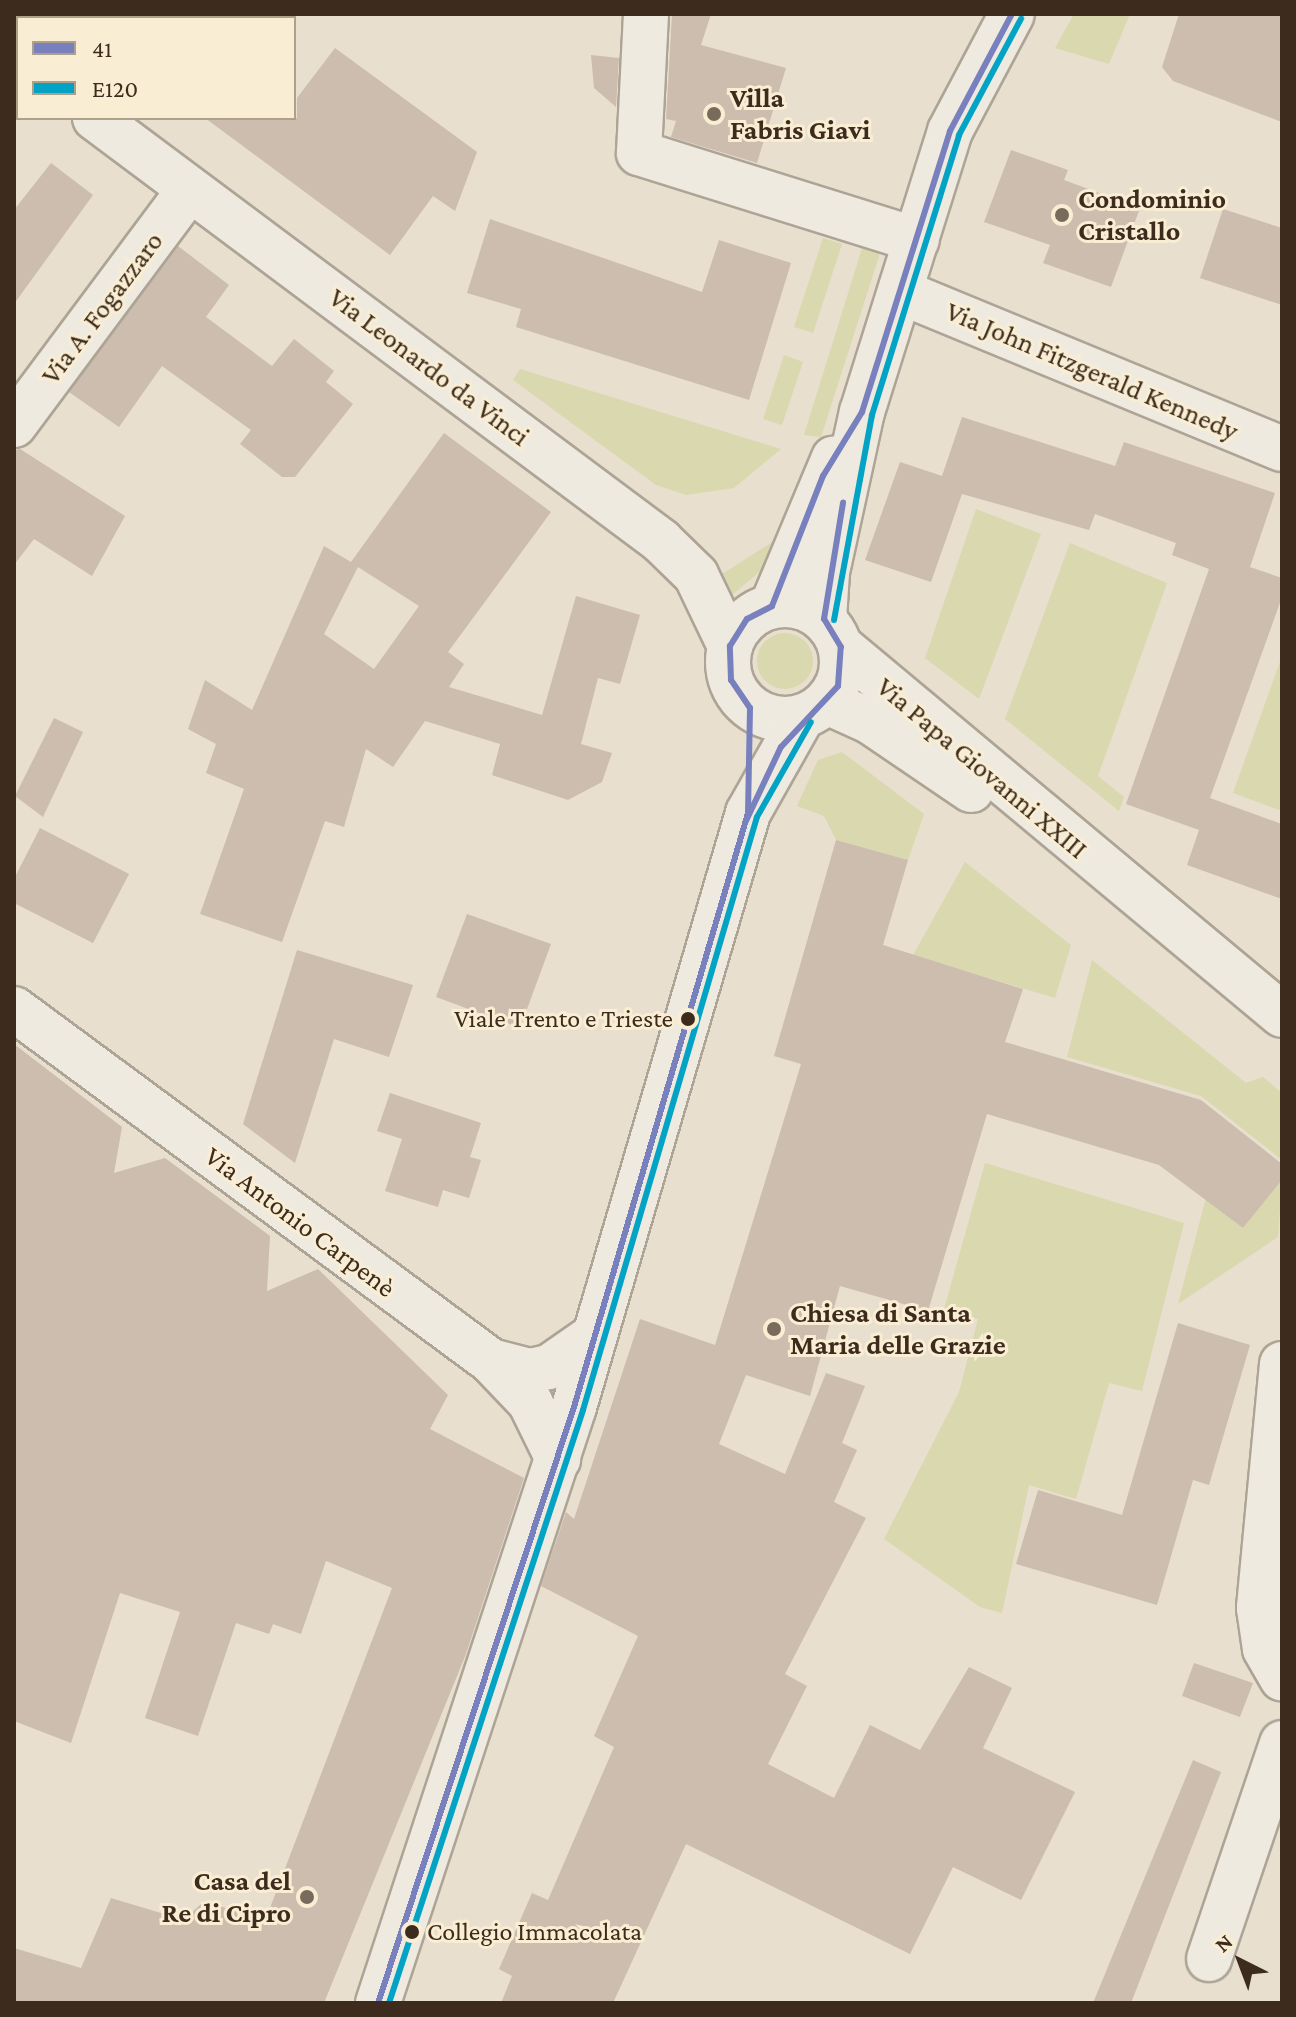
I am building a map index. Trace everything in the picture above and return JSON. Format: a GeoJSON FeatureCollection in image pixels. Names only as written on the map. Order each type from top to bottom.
{"type":"FeatureCollection","features":[{"type":"Feature","properties":{"kind":"street"},"geometry":{"type":"LineString","coordinates":[[646,14],[639,153],[917,240]]}},
{"type":"Feature","properties":{"kind":"street"},"geometry":{"type":"LineString","coordinates":[[748,813],[843,667],[833,633],[827,572],[862,412],[950,131],[1012,14]]}},
{"type":"Feature","properties":{"kind":"street","name":"Via Leonardo da Vinci"},"geometry":{"type":"LineString","coordinates":[[98,120],[661,541],[696,575],[730,646]]}},
{"type":"Feature","properties":{"kind":"street","name":"Via A. Fogazzaro"},"geometry":{"type":"LineString","coordinates":[[14,425],[189,190]]}},
{"type":"Feature","properties":{"kind":"street","name":"Via John Fitzgerald Kennedy"},"geometry":{"type":"LineString","coordinates":[[901,292],[1282,449]]}},
{"type":"Feature","properties":{"kind":"street"},"geometry":{"type":"LineString","coordinates":[[772,606],[823,476],[862,412]]}},
{"type":"Feature","properties":{"kind":"street"},"geometry":{"type":"LineString","coordinates":[[815,710],[774,719],[750,708],[731,680],[730,646],[747,619],[772,606],[809,609],[833,633]]}},
{"type":"Feature","properties":{"kind":"street","name":"Via Papa Giovanni XXIII"},"geometry":{"type":"LineString","coordinates":[[833,633],[1123,888],[1282,1015]]}},
{"type":"Feature","properties":{"kind":"street"},"geometry":{"type":"LineString","coordinates":[[378,2003],[558,1459],[748,813],[750,708]]}},
{"type":"Feature","properties":{"kind":"street","name":"Via Papa Giovanni XXIII"},"geometry":{"type":"LineString","coordinates":[[815,710],[871,722],[1123,888]]}},
{"type":"Feature","properties":{"kind":"street","name":"Via Antonio Carpenè"},"geometry":{"type":"LineString","coordinates":[[14,1009],[491,1361],[530,1402],[558,1459]]}},
{"type":"Feature","properties":{"kind":"street"},"geometry":{"type":"LineString","coordinates":[[491,1361],[530,1371],[549,1367],[595,1335]]}},
{"type":"Feature","properties":{"kind":"street"},"geometry":{"type":"LineString","coordinates":[[1282,1364],[1259,1608],[1265,1649],[1282,1679]]}},
{"type":"Feature","properties":{"kind":"street"},"geometry":{"type":"LineString","coordinates":[[1209,1959],[1282,1743]]}},
{"type":"Feature","properties":{"kind":"green space"},"geometry":{"type":"Polygon","coordinates":[[[1074,14],[1130,14],[1109,64],[1055,48],[1074,14]]]}},
{"type":"Feature","properties":{"kind":"green space"},"geometry":{"type":"Polygon","coordinates":[[[823,238],[842,244],[813,333],[794,327],[823,238]]]}},
{"type":"Feature","properties":{"kind":"green space"},"geometry":{"type":"Polygon","coordinates":[[[863,245],[881,250],[821,437],[804,435],[863,245]]]}},
{"type":"Feature","properties":{"kind":"green space"},"geometry":{"type":"Polygon","coordinates":[[[784,355],[803,362],[782,425],[763,419],[784,355]]]}},
{"type":"Feature","properties":{"kind":"green space"},"geometry":{"type":"Polygon","coordinates":[[[520,369],[781,449],[734,488],[686,495],[656,485],[513,380],[520,369]]]}},
{"type":"Feature","properties":{"kind":"green space"},"geometry":{"type":"Polygon","coordinates":[[[976,509],[1041,534],[979,699],[925,658],[976,509]]]}},
{"type":"Feature","properties":{"kind":"green space"},"geometry":{"type":"Polygon","coordinates":[[[780,537],[771,562],[725,601],[716,578],[780,537]]]}},
{"type":"Feature","properties":{"kind":"green space"},"geometry":{"type":"Polygon","coordinates":[[[1070,543],[1167,583],[1098,776],[1124,797],[1119,811],[1005,719],[1070,543]]]}},
{"type":"Feature","properties":{"kind":"green space"},"geometry":{"type":"Polygon","coordinates":[[[785,633],[805,641],[813,661],[805,681],[785,689],[765,681],[757,661],[765,641],[785,633]]]}},
{"type":"Feature","properties":{"kind":"green space"},"geometry":{"type":"Polygon","coordinates":[[[1282,656],[1282,811],[1233,793],[1282,656]]]}},
{"type":"Feature","properties":{"kind":"green space"},"geometry":{"type":"Polygon","coordinates":[[[842,752],[924,814],[908,860],[836,840],[824,816],[797,806],[818,760],[842,752]]]}},
{"type":"Feature","properties":{"kind":"green space"},"geometry":{"type":"Polygon","coordinates":[[[965,862],[1071,945],[1055,998],[913,955],[965,862]]]}},
{"type":"Feature","properties":{"kind":"green space"},"geometry":{"type":"Polygon","coordinates":[[[1092,960],[1246,1083],[1263,1077],[1282,1093],[1282,1160],[1201,1096],[1067,1057],[1092,960]]]}},
{"type":"Feature","properties":{"kind":"green space"},"geometry":{"type":"Polygon","coordinates":[[[985,1163],[1184,1223],[1142,1391],[1109,1383],[1076,1499],[1029,1485],[1002,1613],[980,1607],[884,1539],[959,1392],[978,1319],[944,1309],[985,1163]]]}},
{"type":"Feature","properties":{"kind":"green space"},"geometry":{"type":"Polygon","coordinates":[[[1282,1180],[1278,1237],[1178,1304],[1206,1198],[1243,1228],[1282,1180]]]}},
{"type":"Feature","properties":{"kind":"building","name":"Villa Fabris Giavi"},"geometry":{"type":"Polygon","coordinates":[[[672,14],[711,14],[701,45],[786,68],[757,163],[671,137],[676,121],[666,119],[672,14]]]}},
{"type":"Feature","properties":{"kind":"building"},"geometry":{"type":"Polygon","coordinates":[[[1179,14],[1282,14],[1282,122],[1173,81],[1162,67],[1179,14]]]}},
{"type":"Feature","properties":{"kind":"building"},"geometry":{"type":"Polygon","coordinates":[[[335,48],[477,152],[455,211],[433,196],[390,255],[208,120],[296,120],[297,98],[335,48]]]}},
{"type":"Feature","properties":{"kind":"building"},"geometry":{"type":"Polygon","coordinates":[[[591,55],[619,58],[616,107],[594,88],[591,55]]]}},
{"type":"Feature","properties":{"kind":"building","name":"Condominio Cristallo"},"geometry":{"type":"Polygon","coordinates":[[[1011,150],[1068,170],[1064,180],[1140,208],[1111,287],[1043,263],[1050,245],[984,222],[1011,150]]]}},
{"type":"Feature","properties":{"kind":"building"},"geometry":{"type":"Polygon","coordinates":[[[51,163],[93,195],[14,304],[14,210],[51,163]]]}},
{"type":"Feature","properties":{"kind":"building"},"geometry":{"type":"Polygon","coordinates":[[[1223,209],[1282,228],[1282,305],[1200,278],[1223,209]]]}},
{"type":"Feature","properties":{"kind":"building"},"geometry":{"type":"Polygon","coordinates":[[[490,219],[702,292],[719,240],[791,263],[749,400],[516,327],[521,309],[467,293],[490,219]]]}},
{"type":"Feature","properties":{"kind":"building"},"geometry":{"type":"Polygon","coordinates":[[[178,246],[229,285],[206,317],[272,366],[294,339],[334,371],[326,382],[353,404],[295,477],[282,477],[240,444],[251,430],[162,366],[119,427],[69,392],[178,246]]]}},
{"type":"Feature","properties":{"kind":"building"},"geometry":{"type":"Polygon","coordinates":[[[962,417],[1115,466],[1124,442],[1275,493],[1250,567],[1282,578],[1282,597],[1210,798],[1282,824],[1282,899],[1187,865],[1199,830],[1126,804],[1209,569],[1172,555],[1176,543],[1095,514],[1089,530],[962,494],[931,582],[865,560],[900,462],[942,476],[962,417]]]}},
{"type":"Feature","properties":{"kind":"building"},"geometry":{"type":"Polygon","coordinates":[[[444,433],[551,512],[448,652],[464,664],[449,687],[542,715],[576,596],[640,615],[620,684],[598,678],[581,744],[612,753],[602,782],[568,800],[492,775],[500,744],[425,721],[393,767],[366,749],[344,827],[325,821],[282,942],[200,914],[244,789],[206,773],[216,744],[188,729],[205,680],[252,710],[324,546],[351,562],[444,433]],[[358,567],[324,634],[374,669],[419,606],[358,567]]]}},
{"type":"Feature","properties":{"kind":"building"},"geometry":{"type":"Polygon","coordinates":[[[20,449],[125,516],[92,576],[34,539],[14,565],[14,450],[20,449]]]}},
{"type":"Feature","properties":{"kind":"building"},"geometry":{"type":"Polygon","coordinates":[[[54,718],[83,732],[43,817],[15,796],[54,718]]]}},
{"type":"Feature","properties":{"kind":"building"},"geometry":{"type":"Polygon","coordinates":[[[40,828],[129,874],[93,943],[14,903],[14,879],[40,828]]]}},
{"type":"Feature","properties":{"kind":"building"},"geometry":{"type":"Polygon","coordinates":[[[836,840],[908,860],[883,945],[1023,989],[1005,1042],[1201,1100],[1282,1164],[1282,1180],[1243,1228],[1159,1165],[987,1114],[928,1311],[840,1286],[810,1396],[746,1375],[719,1444],[785,1474],[826,1373],[865,1386],[842,1443],[857,1450],[834,1502],[866,1518],[785,1674],[807,1686],[768,1764],[834,1798],[870,1725],[920,1750],[969,1667],[1012,1688],[983,1748],[1075,1792],[1021,1900],[953,1867],[910,1954],[686,1844],[613,2003],[501,2003],[512,1976],[499,1969],[532,1893],[548,1900],[614,1747],[594,1736],[638,1636],[541,1586],[566,1512],[574,1519],[640,1319],[715,1345],[801,1064],[774,1056],[836,840]]]}},
{"type":"Feature","properties":{"kind":"building"},"geometry":{"type":"Polygon","coordinates":[[[467,914],[551,944],[520,1028],[436,997],[467,914]]]}},
{"type":"Feature","properties":{"kind":"building"},"geometry":{"type":"Polygon","coordinates":[[[297,950],[413,985],[389,1057],[334,1039],[295,1163],[243,1124],[297,950]]]}},
{"type":"Feature","properties":{"kind":"building"},"geometry":{"type":"Polygon","coordinates":[[[14,1044],[122,1127],[114,1173],[165,1158],[270,1236],[267,1291],[318,1269],[448,1395],[430,1429],[524,1478],[466,1654],[324,2003],[14,2003],[14,1948],[81,1968],[111,1898],[184,1920],[204,1901],[265,1921],[392,1588],[326,1561],[301,1634],[273,1624],[269,1634],[236,1623],[198,1736],[145,1718],[180,1612],[120,1593],[71,1743],[14,1721],[14,1044]]]}},
{"type":"Feature","properties":{"kind":"building"},"geometry":{"type":"Polygon","coordinates":[[[390,1093],[481,1123],[470,1157],[481,1160],[469,1198],[443,1190],[438,1207],[385,1191],[402,1139],[377,1131],[390,1093]]]}},
{"type":"Feature","properties":{"kind":"building"},"geometry":{"type":"Polygon","coordinates":[[[1178,1323],[1250,1345],[1209,1485],[1193,1480],[1157,1605],[1016,1564],[1038,1490],[1122,1515],[1178,1323]]]}},
{"type":"Feature","properties":{"kind":"building"},"geometry":{"type":"Polygon","coordinates":[[[1194,1663],[1253,1683],[1240,1717],[1182,1696],[1194,1663]]]}},
{"type":"Feature","properties":{"kind":"building"},"geometry":{"type":"Polygon","coordinates":[[[1193,1760],[1221,1772],[1131,2003],[1093,2003],[1193,1760]]]}},
{"type":"Feature","properties":{"kind":"transit line","name":"41"},"geometry":{"type":"LineString","coordinates":[[378,2003],[574,1407],[748,813],[750,708],[731,680],[730,646],[747,619],[772,606],[823,476],[862,412],[950,131],[1012,14]]}},
{"type":"Feature","properties":{"kind":"transit line","name":"E120"},"geometry":{"type":"LineString","coordinates":[[834,620],[872,415],[959,135],[1021,19]]}},
{"type":"Feature","properties":{"kind":"transit line","name":"41"},"geometry":{"type":"LineString","coordinates":[[745,823],[781,747],[838,686],[841,647],[824,619],[843,503]]}},
{"type":"Feature","properties":{"kind":"transit line","name":"E120"},"geometry":{"type":"LineString","coordinates":[[389,2003],[583,1410],[757,817],[811,722]]}},
{"type":"Feature","properties":{"kind":"place","name":"Villa Fabris Giavi"},"geometry":{"type":"Point","coordinates":[714,114]}},
{"type":"Feature","properties":{"kind":"place","name":"Condominio Cristallo"},"geometry":{"type":"Point","coordinates":[1062,215]}},
{"type":"Feature","properties":{"kind":"place","name":"Viale Trento e Trieste"},"geometry":{"type":"Point","coordinates":[688,1019]}},
{"type":"Feature","properties":{"kind":"place","name":"Chiesa di Santa Maria delle Grazie"},"geometry":{"type":"Point","coordinates":[774,1329]}},
{"type":"Feature","properties":{"kind":"place","name":"Casa del Re di Cipro"},"geometry":{"type":"Point","coordinates":[307,1897]}},
{"type":"Feature","properties":{"kind":"place","name":"Collegio Immacolata"},"geometry":{"type":"Point","coordinates":[412,1932]}}]}
